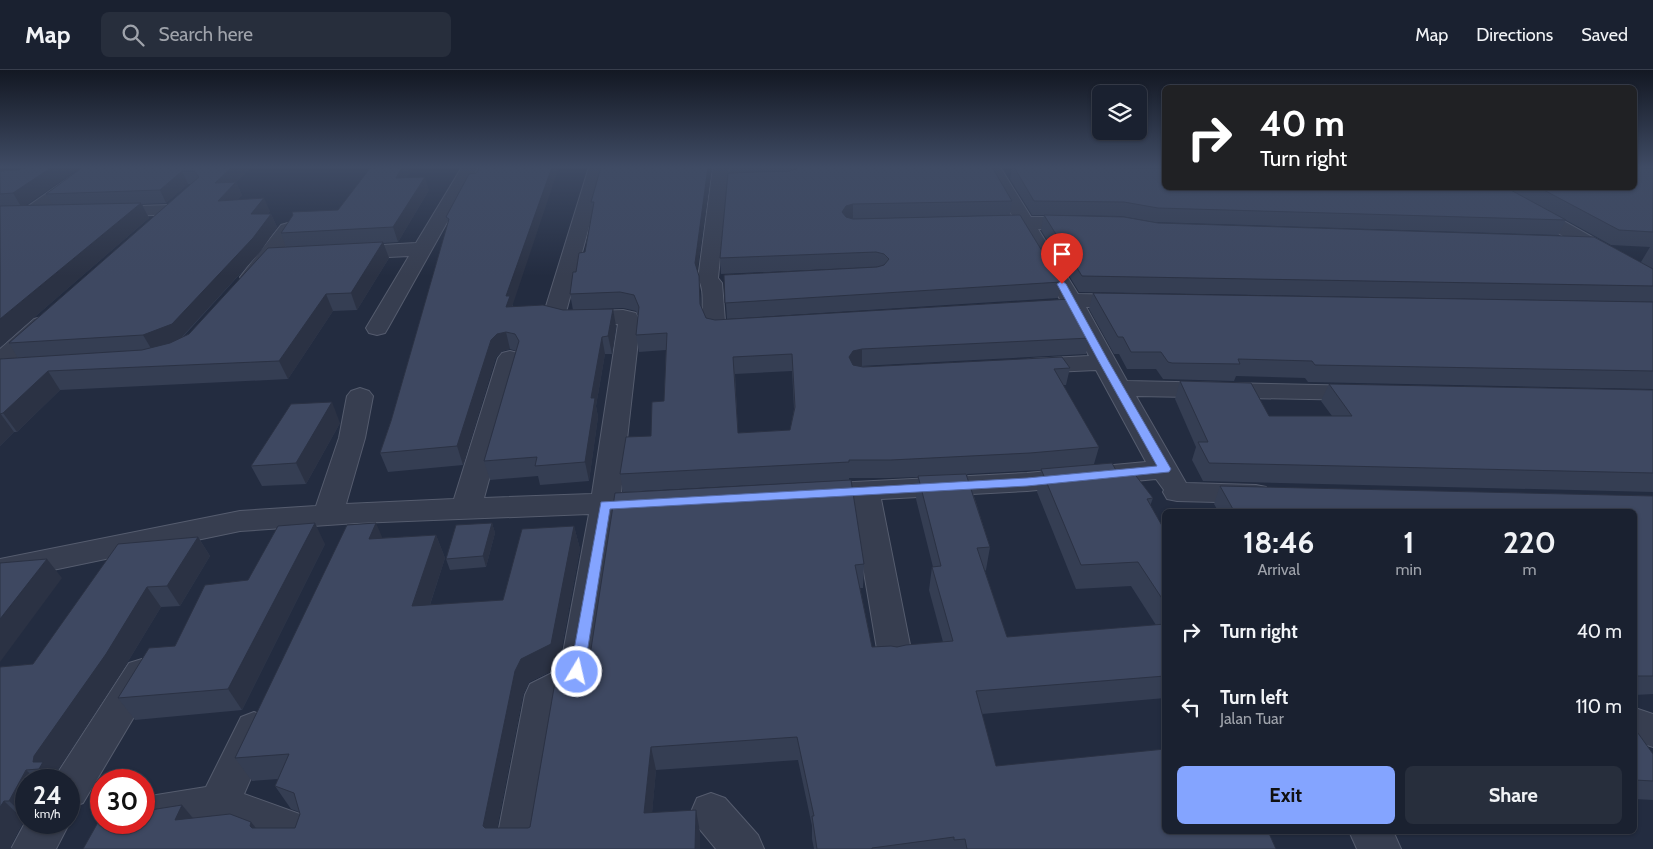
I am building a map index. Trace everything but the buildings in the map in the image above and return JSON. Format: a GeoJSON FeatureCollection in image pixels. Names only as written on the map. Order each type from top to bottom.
{"type":"FeatureCollection","features":[{"type":"Feature","properties":{"kind":"street"},"geometry":{"type":"LineString","coordinates":[[37,203],[18,215],[56,214]]}},
{"type":"Feature","properties":{"kind":"street"},"geometry":{"type":"LineString","coordinates":[[377,328],[448,203]]}},
{"type":"Feature","properties":{"kind":"street"},"geometry":{"type":"LineString","coordinates":[[516,849],[544,695],[573,679],[577,672],[605,505],[630,323],[628,318],[623,317],[561,319],[554,316],[586,203]]}},
{"type":"Feature","properties":{"kind":"street"},"geometry":{"type":"LineString","coordinates":[[717,203],[708,279],[722,283],[714,324],[716,328],[767,325]]}},
{"type":"Feature","properties":{"kind":"street"},"geometry":{"type":"LineString","coordinates":[[1017,203],[1067,305],[1104,362],[1177,491]]}},
{"type":"Feature","properties":{"kind":"street"},"geometry":{"type":"LineString","coordinates":[[1514,203],[1608,253],[1653,280]]}},
{"type":"Feature","properties":{"kind":"street"},"geometry":{"type":"LineString","coordinates":[[94,213],[176,205],[149,230]]}},
{"type":"Feature","properties":{"kind":"street"},"geometry":{"type":"LineString","coordinates":[[968,223],[1102,224]]}},
{"type":"Feature","properties":{"kind":"street"},"geometry":{"type":"LineString","coordinates":[[235,294],[277,257],[288,229]]}},
{"type":"Feature","properties":{"kind":"street"},"geometry":{"type":"LineString","coordinates":[[1551,242],[1591,244]]}},
{"type":"Feature","properties":{"kind":"street"},"geometry":{"type":"LineString","coordinates":[[325,254],[421,248]]}},
{"type":"Feature","properties":{"kind":"street"},"geometry":{"type":"LineString","coordinates":[[1608,253],[1644,254]]}},
{"type":"Feature","properties":{"kind":"street"},"geometry":{"type":"LineString","coordinates":[[1067,305],[1150,301]]}},
{"type":"Feature","properties":{"kind":"street"},"geometry":{"type":"LineString","coordinates":[[0,361],[9,345],[54,312]]}},
{"type":"Feature","properties":{"kind":"street"},"geometry":{"type":"LineString","coordinates":[[466,509],[510,358]]}},
{"type":"Feature","properties":{"kind":"street"},"geometry":{"type":"LineString","coordinates":[[1007,368],[1104,362]]}},
{"type":"Feature","properties":{"kind":"street"},"geometry":{"type":"LineString","coordinates":[[0,369],[28,367]]}},
{"type":"Feature","properties":{"kind":"street"},"geometry":{"type":"LineString","coordinates":[[1118,388],[1386,393]]}},
{"type":"Feature","properties":{"kind":"street"},"geometry":{"type":"LineString","coordinates":[[340,548],[352,438],[360,396]]}},
{"type":"Feature","properties":{"kind":"street"},"geometry":{"type":"LineString","coordinates":[[788,495],[1027,482],[1286,495]]}},
{"type":"Feature","properties":{"kind":"street"},"geometry":{"type":"LineString","coordinates":[[865,491],[894,656]]}},
{"type":"Feature","properties":{"kind":"street"},"geometry":{"type":"LineString","coordinates":[[0,570],[240,522],[343,513],[682,501]]}},
{"type":"Feature","properties":{"kind":"street"},"geometry":{"type":"LineString","coordinates":[[80,772],[149,662]]}},
{"type":"Feature","properties":{"kind":"street"},"geometry":{"type":"LineString","coordinates":[[219,804],[270,696]]}},
{"type":"Feature","properties":{"kind":"street"},"geometry":{"type":"LineString","coordinates":[[1637,725],[1653,731]]}},
{"type":"Feature","properties":{"kind":"street"},"geometry":{"type":"LineString","coordinates":[[155,814],[219,804],[293,831],[293,841],[290,849]]}},
{"type":"Feature","properties":{"kind":"street"},"geometry":{"type":"LineString","coordinates":[[711,812],[743,849]]}},
{"type":"Feature","properties":{"kind":"street"},"geometry":{"type":"LineString","coordinates":[[32,849],[41,834]]}},
{"type":"Feature","properties":{"kind":"street"},"geometry":{"type":"LineString","coordinates":[[1372,834],[1380,849]]}},
{"type":"Feature","properties":{"kind":"route"},"geometry":{"type":"LineString","coordinates":[[577,672],[605,505],[1027,482],[1165,469],[1062,284]]}}]}
